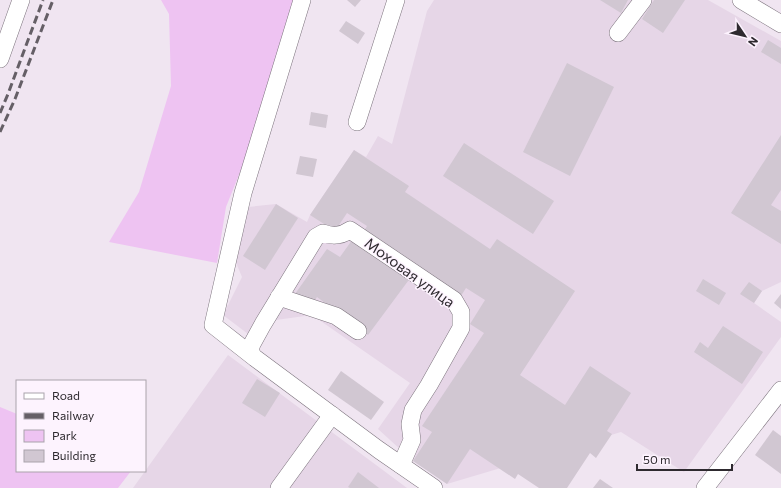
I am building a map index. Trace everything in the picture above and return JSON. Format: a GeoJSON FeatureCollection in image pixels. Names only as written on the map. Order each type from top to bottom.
{"type":"FeatureCollection","features":[{"type":"Feature","properties":{"kind":"street"},"geometry":{"type":"LineString","coordinates":[[0,59],[21,0]]}},
{"type":"Feature","properties":{"kind":"street"},"geometry":{"type":"LineString","coordinates":[[302,0],[243,193],[213,325],[379,450],[434,488]]}},
{"type":"Feature","properties":{"kind":"street"},"geometry":{"type":"LineString","coordinates":[[357,122],[396,0]]}},
{"type":"Feature","properties":{"kind":"street"},"geometry":{"type":"LineString","coordinates":[[618,33],[643,0]]}},
{"type":"Feature","properties":{"kind":"street"},"geometry":{"type":"LineString","coordinates":[[741,0],[781,24]]}},
{"type":"Feature","properties":{"kind":"street","name":"Моховая улица"},"geometry":{"type":"LineString","coordinates":[[279,297],[316,237],[323,234],[331,236],[344,234],[350,230],[454,300],[461,312],[461,328],[413,410],[410,424],[412,440],[401,465]]}},
{"type":"Feature","properties":{"kind":"street"},"geometry":{"type":"LineString","coordinates":[[252,355],[250,349],[252,344],[279,297],[336,316],[358,331]]}},
{"type":"Feature","properties":{"kind":"street"},"geometry":{"type":"LineString","coordinates":[[705,488],[781,390]]}},
{"type":"Feature","properties":{"kind":"street"},"geometry":{"type":"LineString","coordinates":[[279,488],[332,415]]}},
{"type":"Feature","properties":{"kind":"shaded area"},"geometry":{"type":"Polygon","coordinates":[[[434,0],[708,0],[781,41],[781,282],[762,291],[754,303],[781,322],[781,337],[684,472],[621,432],[447,484],[413,461],[378,429],[410,383],[312,315],[276,320],[260,343],[223,315],[242,277],[227,241],[248,207],[276,204],[307,222],[310,215],[354,150],[366,157],[378,136],[392,144],[427,11],[434,0]]]}},
{"type":"Feature","properties":{"kind":"shaded area"},"geometry":{"type":"Polygon","coordinates":[[[228,355],[407,488],[133,488],[144,472],[146,472],[146,470],[228,355]]]}},
{"type":"Feature","properties":{"kind":"green space"},"geometry":{"type":"Polygon","coordinates":[[[161,0],[293,0],[293,35],[226,207],[217,263],[109,242],[139,192],[171,86],[169,14],[161,0]]]}},
{"type":"Feature","properties":{"kind":"green space"},"geometry":{"type":"Polygon","coordinates":[[[0,407],[16,414],[16,472],[130,472],[118,488],[0,488],[0,407]]]}},
{"type":"Feature","properties":{"kind":"building"},"geometry":{"type":"Polygon","coordinates":[[[347,0],[361,0],[355,7],[347,0]]]}},
{"type":"Feature","properties":{"kind":"building"},"geometry":{"type":"Polygon","coordinates":[[[600,0],[628,0],[621,13],[600,0]]]}},
{"type":"Feature","properties":{"kind":"building"},"geometry":{"type":"Polygon","coordinates":[[[654,0],[685,0],[663,33],[642,19],[654,0]]]}},
{"type":"Feature","properties":{"kind":"building"},"geometry":{"type":"Polygon","coordinates":[[[346,21],[365,33],[358,44],[339,31],[346,21]]]}},
{"type":"Feature","properties":{"kind":"building"},"geometry":{"type":"Polygon","coordinates":[[[768,40],[781,48],[781,64],[761,52],[768,40]]]}},
{"type":"Feature","properties":{"kind":"building"},"geometry":{"type":"Polygon","coordinates":[[[567,63],[614,87],[570,176],[523,152],[567,63]]]}},
{"type":"Feature","properties":{"kind":"building"},"geometry":{"type":"Polygon","coordinates":[[[311,112],[328,115],[326,128],[309,125],[311,112]]]}},
{"type":"Feature","properties":{"kind":"building"},"geometry":{"type":"Polygon","coordinates":[[[781,135],[781,190],[771,205],[781,211],[781,244],[731,213],[781,135]]]}},
{"type":"Feature","properties":{"kind":"building"},"geometry":{"type":"Polygon","coordinates":[[[464,143],[554,201],[533,234],[443,176],[464,143]]]}},
{"type":"Feature","properties":{"kind":"building"},"geometry":{"type":"Polygon","coordinates":[[[354,150],[409,186],[405,192],[490,249],[497,239],[575,291],[520,375],[565,405],[590,366],[631,393],[607,431],[612,434],[596,458],[590,453],[567,488],[539,488],[518,474],[515,479],[470,449],[447,484],[413,461],[432,432],[422,426],[484,333],[470,324],[485,300],[466,288],[459,299],[362,234],[367,226],[347,213],[335,231],[310,215],[354,150]]]}},
{"type":"Feature","properties":{"kind":"building"},"geometry":{"type":"Polygon","coordinates":[[[300,156],[317,159],[313,177],[296,174],[300,156]]]}},
{"type":"Feature","properties":{"kind":"building"},"geometry":{"type":"Polygon","coordinates":[[[276,204],[298,218],[265,270],[243,256],[276,204]]]}},
{"type":"Feature","properties":{"kind":"building"},"geometry":{"type":"Polygon","coordinates":[[[355,236],[411,277],[368,335],[317,297],[311,306],[295,294],[327,249],[340,257],[355,236]]]}},
{"type":"Feature","properties":{"kind":"building"},"geometry":{"type":"Polygon","coordinates":[[[703,279],[726,293],[719,305],[696,291],[703,279]]]}},
{"type":"Feature","properties":{"kind":"building"},"geometry":{"type":"Polygon","coordinates":[[[749,282],[762,291],[754,303],[740,294],[749,282]]]}},
{"type":"Feature","properties":{"kind":"building"},"geometry":{"type":"Polygon","coordinates":[[[781,294],[781,309],[774,303],[781,294]]]}},
{"type":"Feature","properties":{"kind":"building"},"geometry":{"type":"Polygon","coordinates":[[[723,326],[763,352],[742,384],[694,352],[700,342],[708,348],[723,326]]]}},
{"type":"Feature","properties":{"kind":"building"},"geometry":{"type":"Polygon","coordinates":[[[341,371],[384,402],[371,420],[328,390],[341,371]]]}},
{"type":"Feature","properties":{"kind":"building"},"geometry":{"type":"Polygon","coordinates":[[[257,379],[280,393],[265,417],[242,403],[257,379]]]}},
{"type":"Feature","properties":{"kind":"building"},"geometry":{"type":"Polygon","coordinates":[[[773,430],[781,436],[781,474],[755,455],[773,430]]]}},
{"type":"Feature","properties":{"kind":"building"},"geometry":{"type":"Polygon","coordinates":[[[358,472],[379,488],[348,487],[358,472]]]}},
{"type":"Feature","properties":{"kind":"building"},"geometry":{"type":"Polygon","coordinates":[[[600,479],[613,488],[593,488],[600,479]]]}},
{"type":"Feature","properties":{"kind":"railway"},"geometry":{"type":"LineString","coordinates":[[0,113],[43,0]]}},
{"type":"Feature","properties":{"kind":"railway"},"geometry":{"type":"LineString","coordinates":[[0,132],[15,99],[53,0]]}}]}
